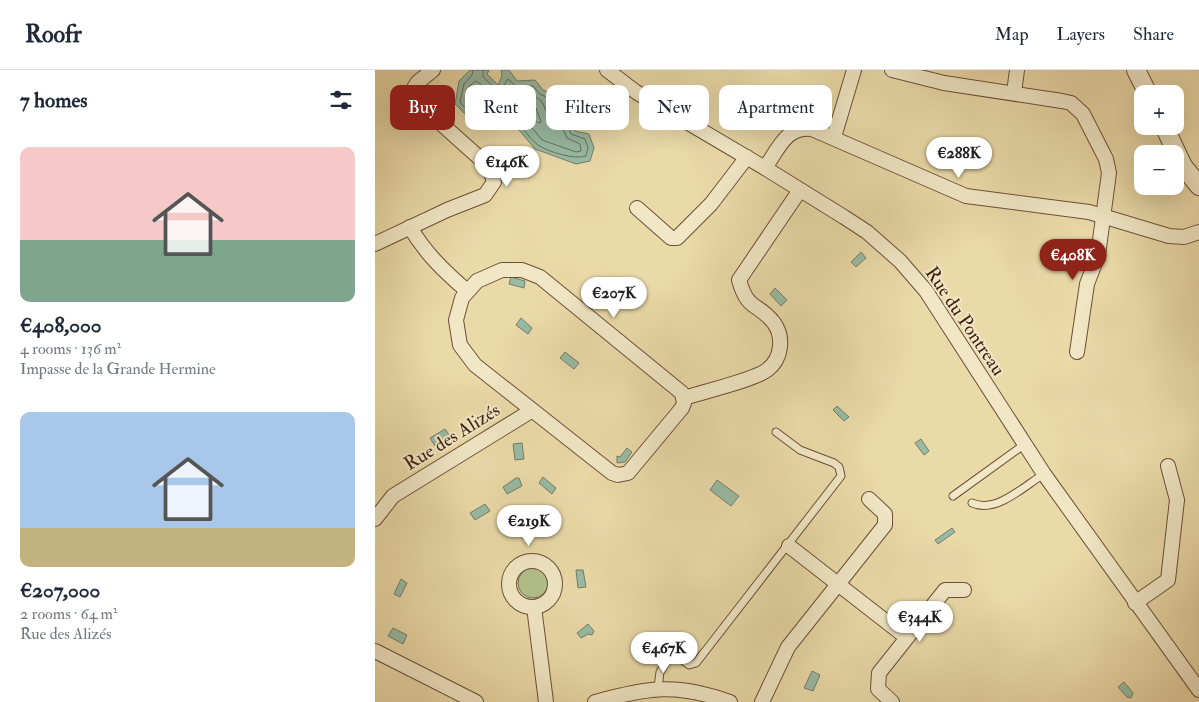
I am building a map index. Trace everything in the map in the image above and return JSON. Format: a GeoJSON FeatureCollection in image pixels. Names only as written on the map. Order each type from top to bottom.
{"type":"FeatureCollection","features":[{"type":"Feature","properties":{"kind":"street"},"geometry":{"type":"LineString","coordinates":[[375,244],[485,194],[494,182],[490,169],[484,162],[417,102],[414,88],[418,82],[433,70]]}},
{"type":"Feature","properties":{"kind":"street","name":"Rue du Pontreau"},"geometry":{"type":"LineString","coordinates":[[607,70],[636,92],[747,157],[867,232],[900,261],[926,291],[1044,474],[1199,690]]}},
{"type":"Feature","properties":{"kind":"street"},"geometry":{"type":"LineString","coordinates":[[834,138],[855,70]]}},
{"type":"Feature","properties":{"kind":"street"},"geometry":{"type":"LineString","coordinates":[[894,70],[944,83],[1071,103],[1083,114],[1108,165],[1098,255],[1087,284],[1077,352]]}},
{"type":"Feature","properties":{"kind":"street"},"geometry":{"type":"LineString","coordinates":[[1014,93],[1017,70]]}},
{"type":"Feature","properties":{"kind":"street"},"geometry":{"type":"LineString","coordinates":[[1136,70],[1144,85]]}},
{"type":"Feature","properties":{"kind":"street"},"geometry":{"type":"LineString","coordinates":[[765,168],[790,132],[797,129],[813,129],[966,196],[1069,209],[1102,216],[1169,236],[1184,237],[1199,232]]}},
{"type":"Feature","properties":{"kind":"street"},"geometry":{"type":"LineString","coordinates":[[1168,135],[1183,166],[1199,186]]}},
{"type":"Feature","properties":{"kind":"street"},"geometry":{"type":"LineString","coordinates":[[637,208],[671,238],[677,238],[711,204],[747,157]]}},
{"type":"Feature","properties":{"kind":"street"},"geometry":{"type":"LineString","coordinates":[[684,398],[761,374],[775,363],[780,346],[777,328],[743,295],[739,280],[800,190]]}},
{"type":"Feature","properties":{"kind":"street"},"geometry":{"type":"LineString","coordinates":[[410,227],[431,259],[467,291]]}},
{"type":"Feature","properties":{"kind":"street","name":"Rue des Alizés"},"geometry":{"type":"LineString","coordinates":[[512,269],[530,272],[540,277],[678,389],[684,398],[682,408],[631,470],[624,475],[612,473],[475,365],[460,345],[456,320],[460,303],[467,291],[477,281],[494,272],[512,269]]}},
{"type":"Feature","properties":{"kind":"street","name":"Rue des Alizés"},"geometry":{"type":"LineString","coordinates":[[375,519],[393,496],[531,410]]}},
{"type":"Feature","properties":{"kind":"street"},"geometry":{"type":"LineString","coordinates":[[1135,603],[1168,580],[1177,500],[1168,466]]}},
{"type":"Feature","properties":{"kind":"street"},"geometry":{"type":"LineString","coordinates":[[762,702],[788,647],[885,525],[885,514],[869,499]]}},
{"type":"Feature","properties":{"kind":"street"},"geometry":{"type":"LineString","coordinates":[[789,546],[906,637]]}},
{"type":"Feature","properties":{"kind":"street"},"geometry":{"type":"LineString","coordinates":[[893,702],[881,693],[877,681],[879,673],[945,590],[964,590]]}},
{"type":"Feature","properties":{"kind":"street"},"geometry":{"type":"LineString","coordinates":[[534,607],[546,702]]}},
{"type":"Feature","properties":{"kind":"street"},"geometry":{"type":"LineString","coordinates":[[375,651],[476,702]]}},
{"type":"Feature","properties":{"kind":"street"},"geometry":{"type":"LineString","coordinates":[[595,702],[643,689],[658,688],[680,688],[730,702]]}},
{"type":"Feature","properties":{"kind":"lane"},"geometry":{"type":"LineString","coordinates":[[658,688],[660,672],[669,657],[677,656],[689,665],[696,663],[789,546],[841,476],[841,472],[835,463],[800,450],[776,432]]}},
{"type":"Feature","properties":{"kind":"lane"},"geometry":{"type":"LineString","coordinates":[[953,496],[1025,444]]}},
{"type":"Feature","properties":{"kind":"lane"},"geometry":{"type":"LineString","coordinates":[[972,503],[979,507],[991,506],[1044,474]]}},
{"type":"Feature","properties":{"kind":"shaded area"},"geometry":{"type":"Polygon","coordinates":[[[533,568],[539,569],[547,577],[547,589],[539,597],[533,598],[527,597],[519,589],[518,583],[519,577],[527,569],[533,568]]]}},
{"type":"Feature","properties":{"kind":"water"},"geometry":{"type":"Polygon","coordinates":[[[470,70],[489,70],[487,74],[498,85],[465,85],[465,114],[455,104],[459,81],[470,70]]]}},
{"type":"Feature","properties":{"kind":"water"},"geometry":{"type":"Polygon","coordinates":[[[501,70],[509,70],[517,81],[535,80],[546,91],[546,130],[575,130],[589,134],[594,148],[590,161],[576,164],[535,149],[518,130],[536,130],[536,85],[498,85],[502,76],[501,70]]]}},
{"type":"Feature","properties":{"kind":"water"},"geometry":{"type":"Polygon","coordinates":[[[861,252],[866,258],[856,267],[851,262],[861,252]]]}},
{"type":"Feature","properties":{"kind":"water"},"geometry":{"type":"Polygon","coordinates":[[[511,277],[525,281],[524,288],[509,284],[511,277]]]}},
{"type":"Feature","properties":{"kind":"water"},"geometry":{"type":"Polygon","coordinates":[[[775,288],[787,300],[781,306],[770,294],[775,288]]]}},
{"type":"Feature","properties":{"kind":"water"},"geometry":{"type":"Polygon","coordinates":[[[521,318],[532,328],[528,334],[516,325],[521,318]]]}},
{"type":"Feature","properties":{"kind":"water"},"geometry":{"type":"Polygon","coordinates":[[[565,352],[579,363],[574,369],[560,358],[565,352]]]}},
{"type":"Feature","properties":{"kind":"water"},"geometry":{"type":"Polygon","coordinates":[[[837,406],[849,417],[844,421],[833,410],[837,406]]]}},
{"type":"Feature","properties":{"kind":"water"},"geometry":{"type":"Polygon","coordinates":[[[445,429],[450,436],[435,446],[430,438],[445,429]]]}},
{"type":"Feature","properties":{"kind":"water"},"geometry":{"type":"Polygon","coordinates":[[[921,439],[929,451],[924,455],[915,443],[921,439]]]}},
{"type":"Feature","properties":{"kind":"water"},"geometry":{"type":"Polygon","coordinates":[[[522,443],[524,459],[515,460],[513,444],[522,443]]]}},
{"type":"Feature","properties":{"kind":"water"},"geometry":{"type":"Polygon","coordinates":[[[627,448],[632,452],[625,462],[617,463],[617,456],[620,457],[627,448]]]}},
{"type":"Feature","properties":{"kind":"water"},"geometry":{"type":"Polygon","coordinates":[[[543,477],[556,488],[552,494],[539,483],[543,477]]]}},
{"type":"Feature","properties":{"kind":"water"},"geometry":{"type":"Polygon","coordinates":[[[519,478],[522,486],[507,494],[503,487],[519,478]]]}},
{"type":"Feature","properties":{"kind":"water"},"geometry":{"type":"Polygon","coordinates":[[[717,480],[739,496],[731,506],[710,490],[717,480]]]}},
{"type":"Feature","properties":{"kind":"water"},"geometry":{"type":"Polygon","coordinates":[[[485,504],[490,511],[475,520],[470,513],[485,504]]]}},
{"type":"Feature","properties":{"kind":"water"},"geometry":{"type":"Polygon","coordinates":[[[952,528],[955,532],[938,544],[935,540],[952,528]]]}},
{"type":"Feature","properties":{"kind":"water"},"geometry":{"type":"Polygon","coordinates":[[[576,570],[583,570],[586,587],[578,588],[576,570]]]}},
{"type":"Feature","properties":{"kind":"water"},"geometry":{"type":"Polygon","coordinates":[[[401,579],[407,583],[400,597],[394,594],[401,579]]]}},
{"type":"Feature","properties":{"kind":"water"},"geometry":{"type":"Polygon","coordinates":[[[588,624],[594,631],[592,635],[588,634],[581,638],[577,633],[588,624]]]}},
{"type":"Feature","properties":{"kind":"water"},"geometry":{"type":"Polygon","coordinates":[[[393,628],[407,635],[403,644],[388,636],[393,628]]]}},
{"type":"Feature","properties":{"kind":"water"},"geometry":{"type":"Polygon","coordinates":[[[812,671],[820,675],[813,691],[804,688],[812,671]]]}},
{"type":"Feature","properties":{"kind":"water"},"geometry":{"type":"Polygon","coordinates":[[[1124,682],[1133,693],[1131,698],[1127,697],[1118,687],[1124,682]]]}}]}
